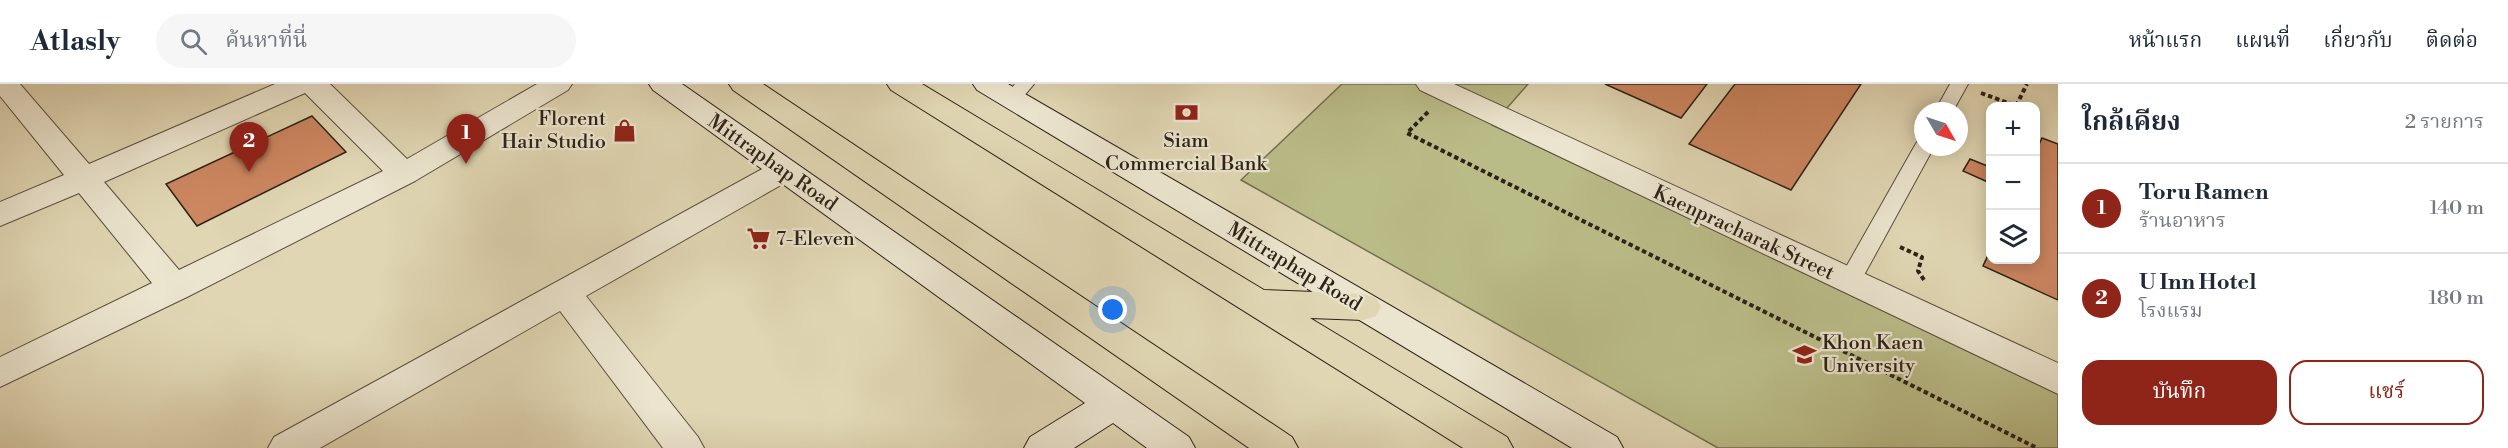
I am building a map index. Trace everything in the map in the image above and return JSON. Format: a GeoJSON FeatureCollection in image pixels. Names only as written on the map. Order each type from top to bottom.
{"type":"FeatureCollection","features":[{"type":"Feature","properties":{"kind":"main road"},"geometry":{"type":"LineString","coordinates":[[743,84],[1279,448]]}},
{"type":"Feature","properties":{"kind":"main road"},"geometry":{"type":"LineString","coordinates":[[901,84],[1494,448]]}},
{"type":"Feature","properties":{"kind":"main road"},"geometry":{"type":"LineString","coordinates":[[1258,303],[1364,307]]}},
{"type":"Feature","properties":{"kind":"street"},"geometry":{"type":"LineString","coordinates":[[5,84],[175,288]]}},
{"type":"Feature","properties":{"kind":"street"},"geometry":{"type":"LineString","coordinates":[[0,215],[300,84]]}},
{"type":"Feature","properties":{"kind":"street"},"geometry":{"type":"LineString","coordinates":[[313,84],[404,174]]}},
{"type":"Feature","properties":{"kind":"street"},"geometry":{"type":"LineString","coordinates":[[0,373],[404,174],[558,84]]}},
{"type":"Feature","properties":{"kind":"street","name":"Mittraphap Road"},"geometry":{"type":"LineString","coordinates":[[663,84],[1176,448]]}},
{"type":"Feature","properties":{"kind":"street","name":"Kaenpracharak Street"},"geometry":{"type":"LineString","coordinates":[[1439,88],[2058,379]]}},
{"type":"Feature","properties":{"kind":"street","name":"Mittraphap Road"},"geometry":{"type":"LineString","coordinates":[[1008,89],[1364,307],[1604,448]]}},
{"type":"Feature","properties":{"kind":"street"},"geometry":{"type":"LineString","coordinates":[[286,448],[784,170]]}},
{"type":"Feature","properties":{"kind":"street"},"geometry":{"type":"LineString","coordinates":[[564,292],[685,448]]}},
{"type":"Feature","properties":{"kind":"street"},"geometry":{"type":"LineString","coordinates":[[1043,448],[1114,404]]}},
{"type":"Feature","properties":{"kind":"lane"},"geometry":{"type":"LineString","coordinates":[[1949,102],[1959,84]]}},
{"type":"Feature","properties":{"kind":"lane"},"geometry":{"type":"LineString","coordinates":[[1849,282],[1919,156]]}},
{"type":"Feature","properties":{"kind":"path"},"geometry":{"type":"LineString","coordinates":[[1959,84],[2016,106],[2027,84]]}},
{"type":"Feature","properties":{"kind":"path"},"geometry":{"type":"LineString","coordinates":[[1439,88],[1407,133],[2037,448]]}},
{"type":"Feature","properties":{"kind":"green space"},"geometry":{"type":"Polygon","coordinates":[[[1342,84],[1528,84],[1492,125],[2058,390],[2058,448],[1718,448],[1241,180],[1342,84]]]}},
{"type":"Feature","properties":{"kind":"building"},"geometry":{"type":"Polygon","coordinates":[[[1605,84],[1707,84],[1681,118],[1605,84]]]}},
{"type":"Feature","properties":{"kind":"building"},"geometry":{"type":"Polygon","coordinates":[[[1735,84],[1861,84],[1791,190],[1689,144],[1735,84]]]}},
{"type":"Feature","properties":{"kind":"building"},"geometry":{"type":"Polygon","coordinates":[[[312,116],[346,152],[197,226],[166,184],[312,116]]]}},
{"type":"Feature","properties":{"kind":"building"},"geometry":{"type":"Polygon","coordinates":[[[2042,138],[2058,144],[2058,300],[1983,266],[1986,260],[1986,264],[2040,264],[2040,142],[2042,138]]]}},
{"type":"Feature","properties":{"kind":"building"},"geometry":{"type":"Polygon","coordinates":[[[1970,159],[1986,165],[1986,181],[1963,171],[1970,159]]]}},
{"type":"Feature","properties":{"kind":"place","name":"Siam Commercial Bank"},"geometry":{"type":"Point","coordinates":[1186,112]}},
{"type":"Feature","properties":{"kind":"place","name":"Florent Hair Studio"},"geometry":{"type":"Point","coordinates":[624,130]}},
{"type":"Feature","properties":{"kind":"place","name":"Toru Ramen"},"geometry":{"type":"Point","coordinates":[466,164]}},
{"type":"Feature","properties":{"kind":"place","name":"U Inn Hotel"},"geometry":{"type":"Point","coordinates":[249,172]}},
{"type":"Feature","properties":{"kind":"place","name":"7-Eleven"},"geometry":{"type":"Point","coordinates":[758,238]}},
{"type":"Feature","properties":{"kind":"place","name":"Khon Kaen University"},"geometry":{"type":"Point","coordinates":[1804,354]}}]}
